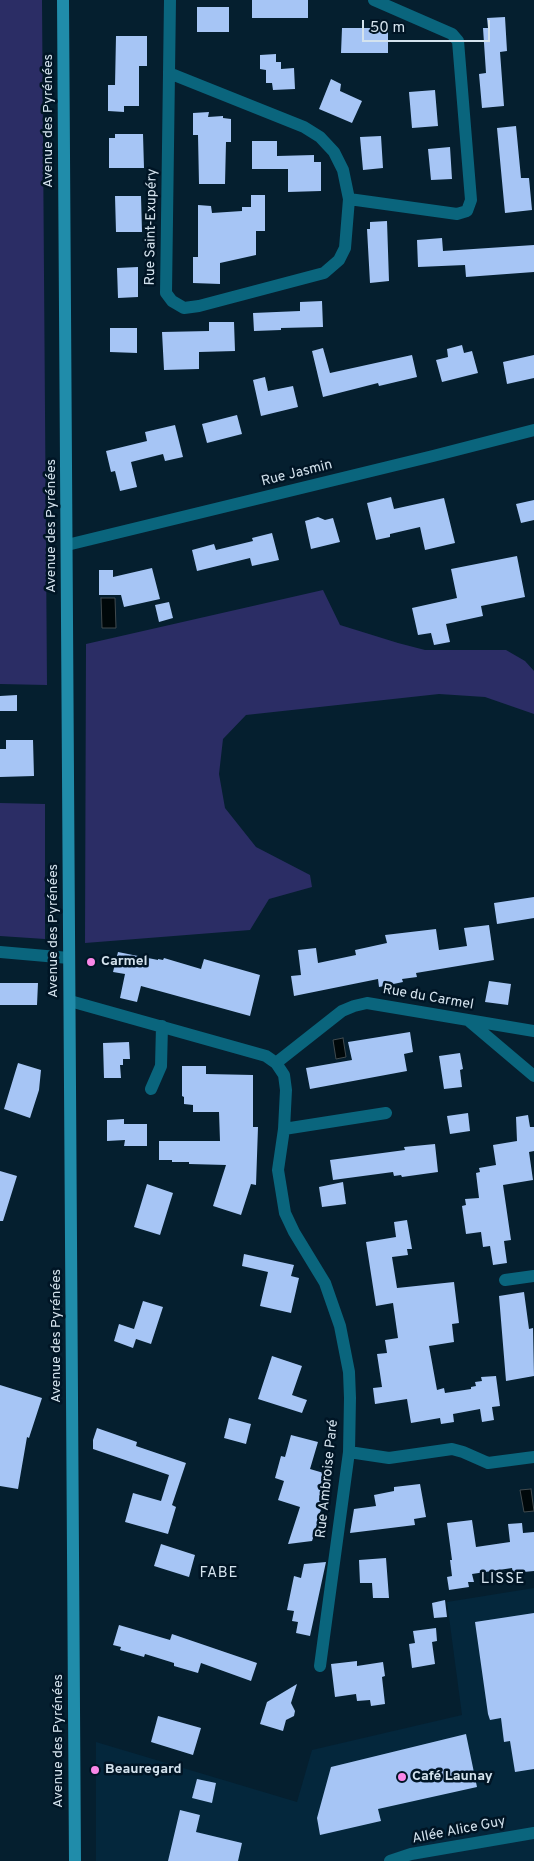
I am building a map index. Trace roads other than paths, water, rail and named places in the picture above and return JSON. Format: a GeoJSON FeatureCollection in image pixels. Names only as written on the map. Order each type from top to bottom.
{"type":"FeatureCollection","features":[{"type":"Feature","properties":{"kind":"main road","name":"Avenue des Pyrénées"},"geometry":{"type":"LineString","coordinates":[[63,0],[75,1861]]}},
{"type":"Feature","properties":{"kind":"street","name":"Rue Saint-Exupéry"},"geometry":{"type":"LineString","coordinates":[[169,73],[304,127],[320,137],[334,152],[343,170],[349,199],[346,248],[339,260],[324,273],[199,306],[184,308],[172,302],[166,293],[169,73],[170,0]]}},
{"type":"Feature","properties":{"kind":"street"},"geometry":{"type":"LineString","coordinates":[[349,199],[457,214],[467,211],[471,200],[458,41],[452,34],[374,0]]}},
{"type":"Feature","properties":{"kind":"street","name":"Rue Jasmin"},"geometry":{"type":"LineString","coordinates":[[67,545],[534,430]]}},
{"type":"Feature","properties":{"kind":"street"},"geometry":{"type":"LineString","coordinates":[[0,952],[69,958]]}},
{"type":"Feature","properties":{"kind":"street"},"geometry":{"type":"LineString","coordinates":[[70,1001],[235,1046],[266,1056],[276,1063]]}},
{"type":"Feature","properties":{"kind":"street","name":"Rue du Carmel"},"geometry":{"type":"LineString","coordinates":[[276,1063],[342,1011],[367,1003],[534,1031]]}},
{"type":"Feature","properties":{"kind":"street"},"geometry":{"type":"LineString","coordinates":[[468,1020],[534,1076]]}},
{"type":"Feature","properties":{"kind":"street"},"geometry":{"type":"LineString","coordinates":[[151,1090],[161,1066],[162,1026]]}},
{"type":"Feature","properties":{"kind":"street","name":"Rue Ambroise Paré"},"geometry":{"type":"LineString","coordinates":[[276,1063],[284,1075],[286,1090],[284,1129],[278,1170],[285,1213],[324,1283],[340,1326],[346,1352],[350,1398],[349,1452],[320,1666]]}},
{"type":"Feature","properties":{"kind":"street"},"geometry":{"type":"LineString","coordinates":[[284,1129],[386,1114]]}},
{"type":"Feature","properties":{"kind":"street"},"geometry":{"type":"LineString","coordinates":[[505,1280],[534,1276]]}},
{"type":"Feature","properties":{"kind":"street"},"geometry":{"type":"LineString","coordinates":[[349,1452],[389,1458],[452,1449],[488,1463],[534,1457]]}},
{"type":"Feature","properties":{"kind":"street","name":"Allée Alice Guy"},"geometry":{"type":"LineString","coordinates":[[390,1861],[411,1854],[534,1833]]}},
{"type":"Feature","properties":{"kind":"place","name":"Carmel"},"geometry":{"type":"Point","coordinates":[91,962]}},
{"type":"Feature","properties":{"kind":"place","name":"Beauregard"},"geometry":{"type":"Point","coordinates":[95,1770]}},
{"type":"Feature","properties":{"kind":"place","name":"Café Launay"},"geometry":{"type":"Point","coordinates":[402,1777]}},
{"type":"Feature","properties":{"kind":"district","name":"FABE"},"geometry":{"type":"Point","coordinates":[219,1574]}},
{"type":"Feature","properties":{"kind":"district","name":"LISSE"},"geometry":{"type":"Point","coordinates":[503,1580]}}]}
